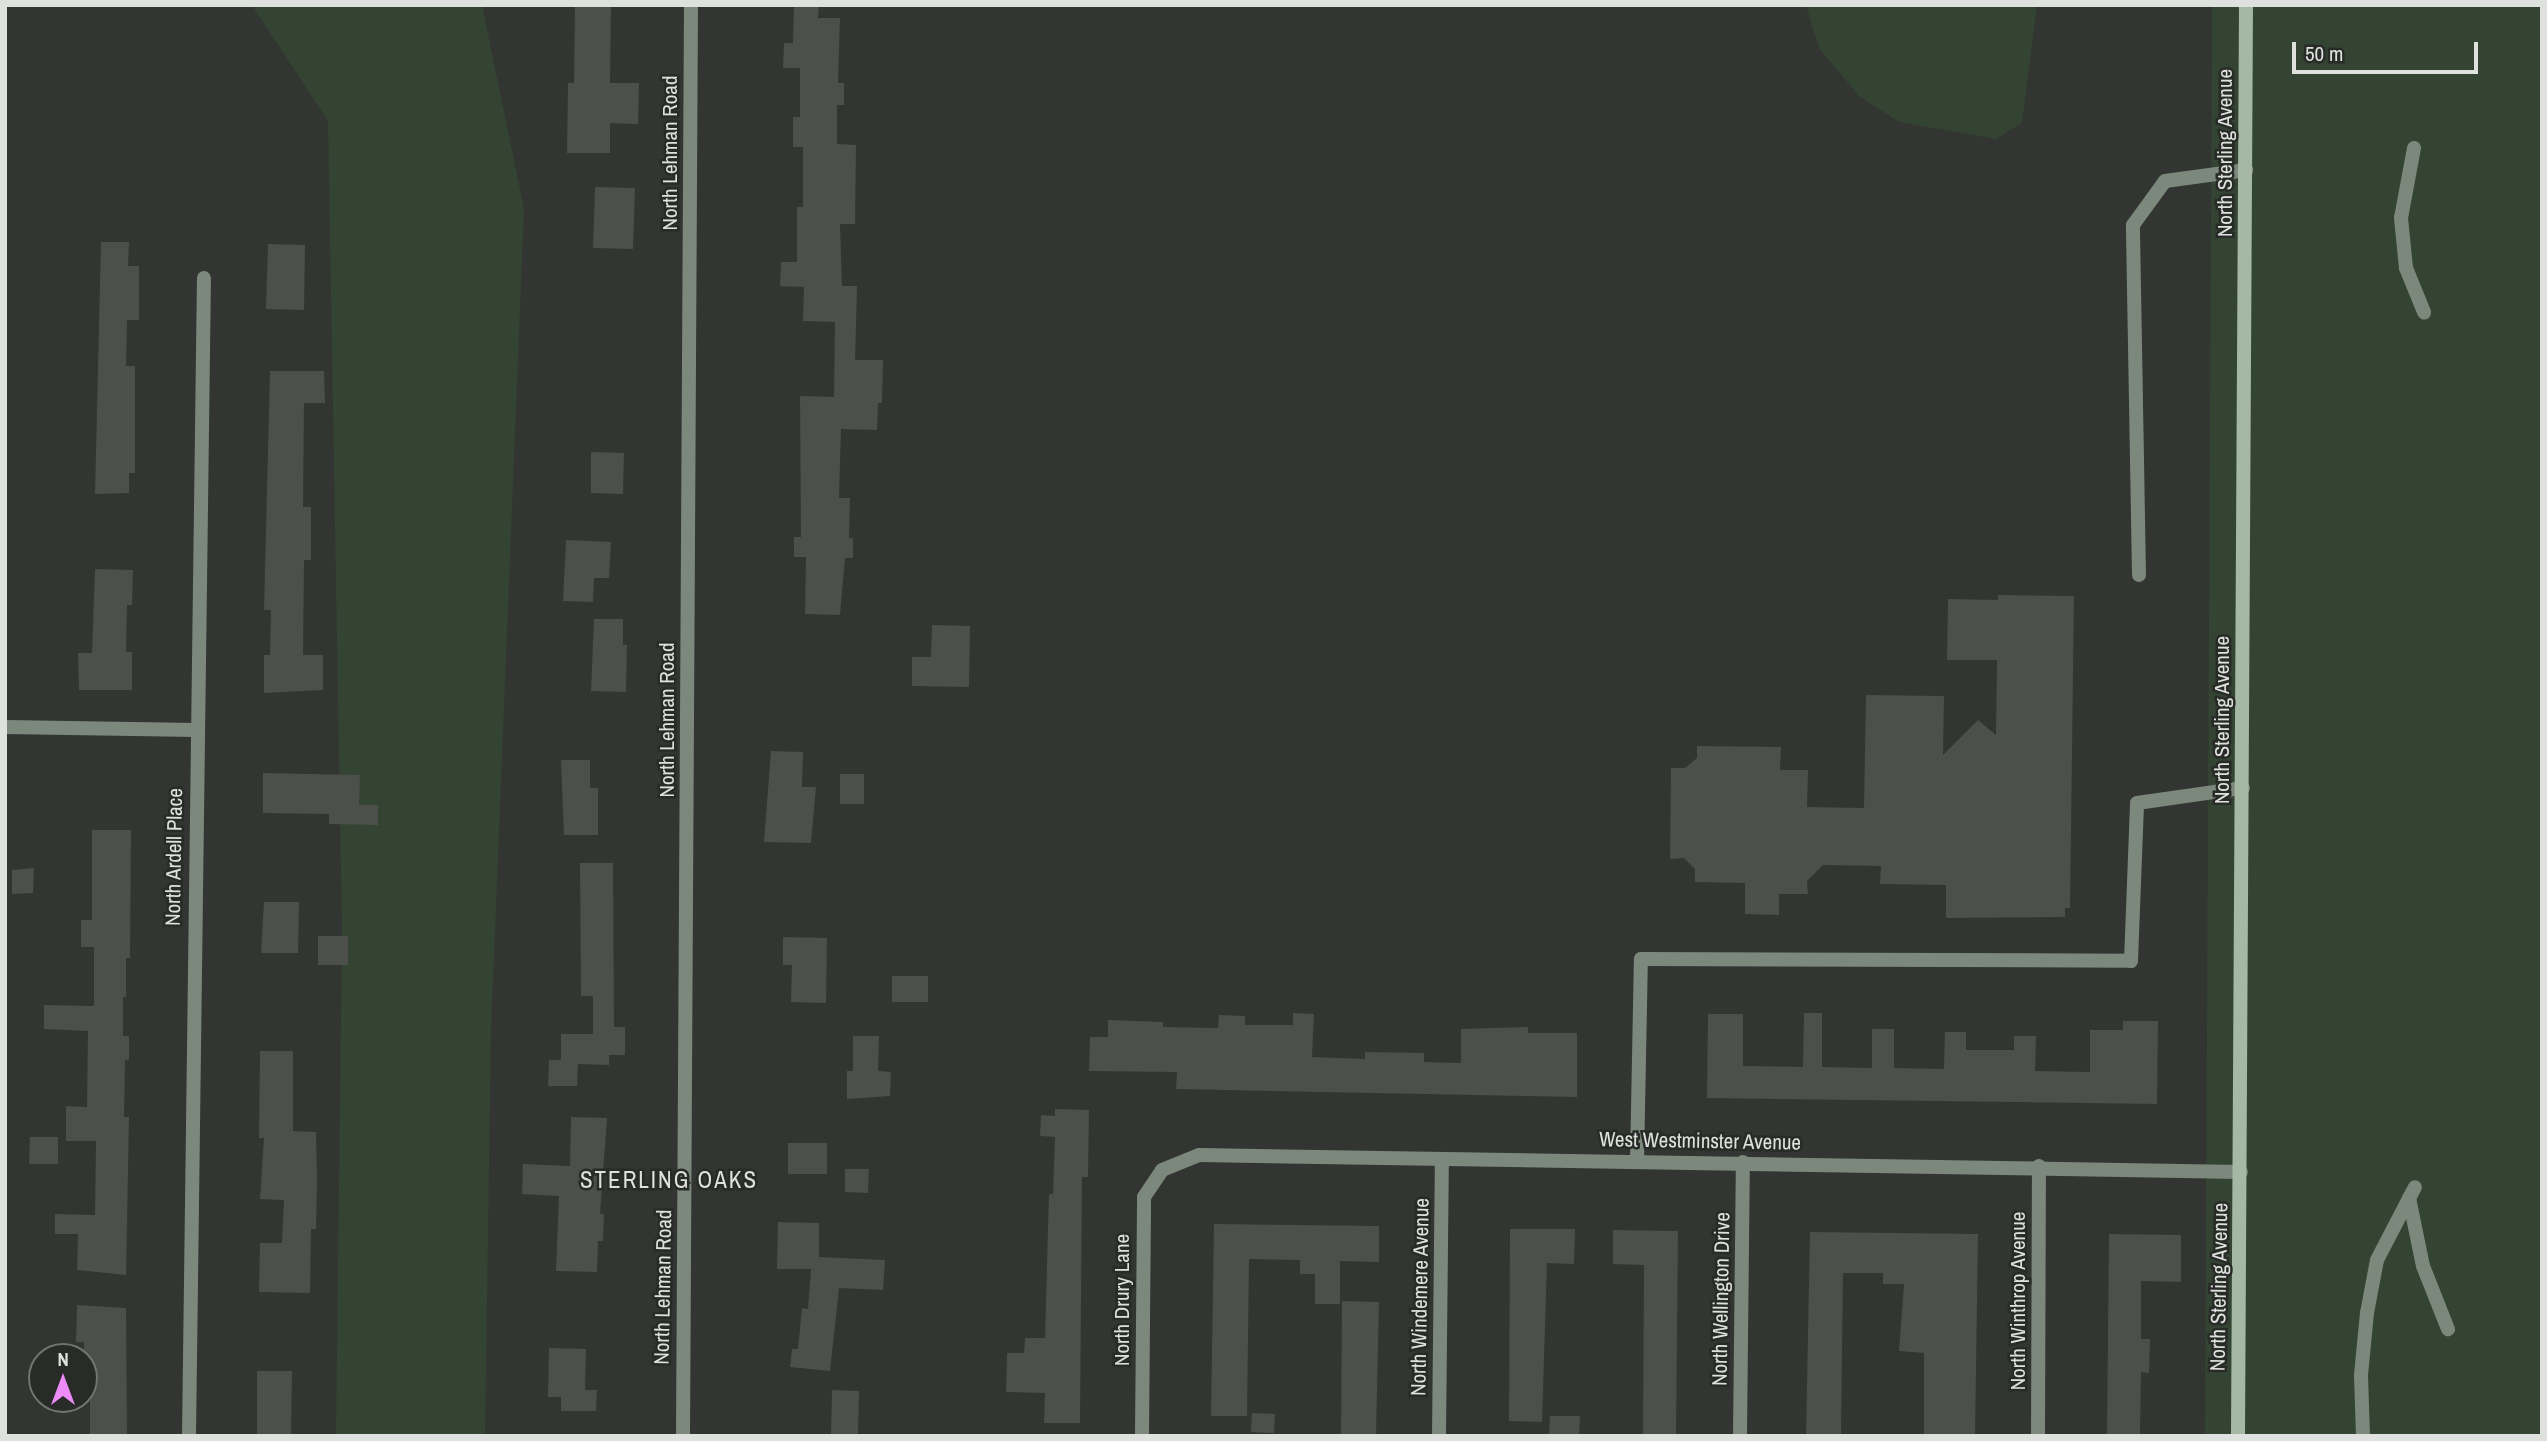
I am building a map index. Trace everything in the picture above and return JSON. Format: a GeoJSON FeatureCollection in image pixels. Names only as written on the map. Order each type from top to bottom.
{"type":"FeatureCollection","features":[{"type":"Feature","properties":{"kind":"main road","name":"North Sterling Avenue"},"geometry":{"type":"LineString","coordinates":[[2238,1436],[2246,5]]}},
{"type":"Feature","properties":{"kind":"street","name":"North Lehman Road"},"geometry":{"type":"LineString","coordinates":[[682,1436],[691,5]]}},
{"type":"Feature","properties":{"kind":"street"},"geometry":{"type":"LineString","coordinates":[[2414,148],[2401,218],[2406,268],[2424,312]]}},
{"type":"Feature","properties":{"kind":"street"},"geometry":{"type":"LineString","coordinates":[[2139,575],[2133,225],[2165,181],[2246,170]]}},
{"type":"Feature","properties":{"kind":"street","name":"North Ardell Place"},"geometry":{"type":"LineString","coordinates":[[189,1436],[204,278]]}},
{"type":"Feature","properties":{"kind":"street"},"geometry":{"type":"LineString","coordinates":[[5,727],[197,730]]}},
{"type":"Feature","properties":{"kind":"street"},"geometry":{"type":"LineString","coordinates":[[1637,1161],[1640,959],[2131,961],[2137,803],[2243,788]]}},
{"type":"Feature","properties":{"kind":"street","name":"West Westminster Avenue"},"geometry":{"type":"LineString","coordinates":[[1162,1170],[1199,1155],[2241,1172]]}},
{"type":"Feature","properties":{"kind":"street","name":"North Windemere Avenue"},"geometry":{"type":"LineString","coordinates":[[1439,1436],[1443,1159]]}},
{"type":"Feature","properties":{"kind":"street","name":"North Wellington Drive"},"geometry":{"type":"LineString","coordinates":[[1740,1436],[1744,1162]]}},
{"type":"Feature","properties":{"kind":"street","name":"North Winthrop Avenue"},"geometry":{"type":"LineString","coordinates":[[2038,1436],[2039,1167]]}},
{"type":"Feature","properties":{"kind":"street","name":"North Drury Lane"},"geometry":{"type":"LineString","coordinates":[[1142,1436],[1144,1197],[1162,1170]]}},
{"type":"Feature","properties":{"kind":"street"},"geometry":{"type":"LineString","coordinates":[[2363,1436],[2361,1375],[2367,1313],[2377,1260],[2412,1192],[2423,1266],[2448,1329]]}},
{"type":"Feature","properties":{"kind":"green space"},"geometry":{"type":"Polygon","coordinates":[[[252,5],[482,5],[524,209],[491,1030],[485,1436],[336,1436],[342,929],[328,121],[252,5]]]}},
{"type":"Feature","properties":{"kind":"green space"},"geometry":{"type":"Polygon","coordinates":[[[1806,5],[2037,5],[2022,123],[1996,139],[1899,122],[1859,96],[1819,48],[1806,5]]]}},
{"type":"Feature","properties":{"kind":"green space"},"geometry":{"type":"Polygon","coordinates":[[[2212,5],[2542,5],[2542,1436],[2205,1436],[2212,5]]]}},
{"type":"Feature","properties":{"kind":"building"},"geometry":{"type":"Polygon","coordinates":[[[575,5],[611,5],[610,83],[639,83],[638,124],[610,123],[610,153],[567,153],[568,83],[574,83],[575,5]]]}},
{"type":"Feature","properties":{"kind":"building"},"geometry":{"type":"Polygon","coordinates":[[[794,5],[819,5],[818,18],[840,18],[838,83],[844,83],[844,105],[837,105],[837,144],[856,145],[855,224],[840,224],[842,286],[857,286],[855,360],[883,360],[882,403],[878,403],[877,430],[841,429],[839,498],[850,498],[849,538],[853,538],[853,558],[845,558],[840,615],[805,614],[806,557],[794,557],[794,537],[801,537],[800,396],[834,397],[835,322],[803,321],[804,287],[780,286],[781,262],[797,262],[797,207],[803,207],[803,147],[793,147],[793,117],[800,117],[800,68],[783,68],[784,43],[793,43],[794,5]]]}},
{"type":"Feature","properties":{"kind":"building"},"geometry":{"type":"Polygon","coordinates":[[[595,187],[635,188],[633,249],[593,248],[595,187]]]}},
{"type":"Feature","properties":{"kind":"building"},"geometry":{"type":"Polygon","coordinates":[[[101,242],[129,242],[128,266],[139,266],[139,320],[127,320],[126,366],[135,366],[135,473],[129,473],[129,493],[95,494],[101,242]]]}},
{"type":"Feature","properties":{"kind":"building"},"geometry":{"type":"Polygon","coordinates":[[[268,244],[305,245],[304,310],[266,309],[268,244]]]}},
{"type":"Feature","properties":{"kind":"building"},"geometry":{"type":"Polygon","coordinates":[[[270,371],[324,371],[325,403],[304,403],[303,507],[311,507],[311,560],[304,560],[303,655],[323,655],[323,690],[264,693],[264,655],[270,655],[271,610],[264,610],[270,371]]]}},
{"type":"Feature","properties":{"kind":"building"},"geometry":{"type":"Polygon","coordinates":[[[591,452],[624,453],[623,494],[591,493],[591,452]]]}},
{"type":"Feature","properties":{"kind":"building"},"geometry":{"type":"Polygon","coordinates":[[[566,540],[611,542],[609,578],[594,578],[593,602],[563,601],[566,540]]]}},
{"type":"Feature","properties":{"kind":"building"},"geometry":{"type":"Polygon","coordinates":[[[95,569],[133,570],[132,605],[127,605],[126,652],[132,652],[132,690],[79,690],[78,653],[92,653],[95,569]]]}},
{"type":"Feature","properties":{"kind":"building"},"geometry":{"type":"Polygon","coordinates":[[[1998,595],[2074,596],[2070,908],[2065,908],[2065,917],[1946,918],[1946,885],[1880,884],[1881,866],[1823,865],[1807,881],[1808,894],[1779,894],[1779,915],[1745,914],[1745,883],[1695,882],[1695,869],[1684,858],[1670,859],[1671,768],[1685,768],[1697,758],[1697,746],[1781,747],[1780,770],[1808,770],[1807,807],[1864,808],[1866,695],[1944,696],[1943,755],[1978,720],[1996,735],[1997,660],[1947,660],[1948,599],[1998,600],[1998,595]]]}},
{"type":"Feature","properties":{"kind":"building"},"geometry":{"type":"Polygon","coordinates":[[[594,619],[623,619],[623,645],[627,645],[626,692],[591,691],[594,619]]]}},
{"type":"Feature","properties":{"kind":"building"},"geometry":{"type":"Polygon","coordinates":[[[932,625],[970,626],[969,687],[912,686],[912,657],[931,657],[932,625]]]}},
{"type":"Feature","properties":{"kind":"building"},"geometry":{"type":"Polygon","coordinates":[[[771,751],[803,752],[802,787],[816,787],[811,843],[764,842],[771,751]]]}},
{"type":"Feature","properties":{"kind":"building"},"geometry":{"type":"Polygon","coordinates":[[[561,760],[590,760],[590,788],[598,788],[598,835],[564,835],[561,760]]]}},
{"type":"Feature","properties":{"kind":"building"},"geometry":{"type":"Polygon","coordinates":[[[263,773],[360,775],[359,805],[378,805],[378,825],[329,824],[329,814],[263,813],[263,773]]]}},
{"type":"Feature","properties":{"kind":"building"},"geometry":{"type":"Polygon","coordinates":[[[840,774],[864,774],[864,804],[840,804],[840,774]]]}},
{"type":"Feature","properties":{"kind":"building"},"geometry":{"type":"Polygon","coordinates":[[[92,830],[131,830],[130,958],[126,958],[126,997],[123,997],[123,1036],[129,1036],[129,1060],[125,1060],[124,1117],[129,1117],[126,1275],[77,1270],[78,1234],[55,1234],[55,1214],[95,1215],[96,1141],[66,1141],[66,1106],[87,1107],[88,1031],[44,1029],[44,1005],[94,1006],[94,947],[81,947],[81,920],[92,920],[92,830]]]}},
{"type":"Feature","properties":{"kind":"building"},"geometry":{"type":"Polygon","coordinates":[[[580,863],[613,863],[614,1027],[625,1027],[625,1055],[609,1055],[609,1065],[578,1064],[577,1086],[548,1086],[549,1060],[561,1060],[561,1034],[593,1034],[593,996],[581,996],[580,863]]]}},
{"type":"Feature","properties":{"kind":"building"},"geometry":{"type":"Polygon","coordinates":[[[34,868],[33,893],[12,894],[12,870],[34,868]]]}},
{"type":"Feature","properties":{"kind":"building"},"geometry":{"type":"Polygon","coordinates":[[[264,902],[299,902],[298,953],[261,953],[264,902]]]}},
{"type":"Feature","properties":{"kind":"building"},"geometry":{"type":"Polygon","coordinates":[[[318,936],[348,936],[348,965],[318,965],[318,936]]]}},
{"type":"Feature","properties":{"kind":"building"},"geometry":{"type":"Polygon","coordinates":[[[783,937],[827,938],[826,1003],[791,1002],[792,965],[783,965],[783,937]]]}},
{"type":"Feature","properties":{"kind":"building"},"geometry":{"type":"Polygon","coordinates":[[[892,976],[928,976],[928,1002],[892,1002],[892,976]]]}},
{"type":"Feature","properties":{"kind":"building"},"geometry":{"type":"Polygon","coordinates":[[[1293,1013],[1314,1014],[1312,1057],[1365,1059],[1365,1052],[1424,1053],[1424,1062],[1461,1063],[1461,1029],[1528,1027],[1528,1033],[1577,1033],[1577,1097],[1176,1089],[1177,1072],[1089,1071],[1090,1037],[1108,1037],[1108,1020],[1163,1022],[1163,1027],[1218,1028],[1219,1015],[1245,1016],[1245,1025],[1293,1025],[1293,1013]]]}},
{"type":"Feature","properties":{"kind":"building"},"geometry":{"type":"Polygon","coordinates":[[[1804,1013],[1822,1013],[1822,1067],[1872,1068],[1872,1029],[1894,1029],[1894,1068],[1944,1069],[1945,1032],[1966,1032],[1966,1050],[2014,1050],[2014,1036],[2036,1036],[2035,1071],[2090,1072],[2090,1030],[2123,1030],[2123,1021],[2158,1021],[2157,1104],[1707,1098],[1708,1014],[1743,1014],[1743,1066],[1803,1067],[1804,1013]]]}},
{"type":"Feature","properties":{"kind":"building"},"geometry":{"type":"Polygon","coordinates":[[[853,1036],[879,1036],[878,1071],[891,1072],[890,1096],[847,1099],[847,1071],[853,1071],[853,1036]]]}},
{"type":"Feature","properties":{"kind":"building"},"geometry":{"type":"Polygon","coordinates":[[[260,1051],[293,1051],[293,1131],[316,1132],[316,1229],[311,1229],[310,1293],[259,1292],[260,1243],[282,1243],[284,1200],[260,1199],[264,1138],[259,1138],[260,1051]]]}},
{"type":"Feature","properties":{"kind":"building"},"geometry":{"type":"Polygon","coordinates":[[[1055,1109],[1089,1110],[1088,1177],[1082,1177],[1080,1423],[1044,1423],[1045,1393],[1006,1392],[1007,1353],[1024,1353],[1025,1338],[1045,1338],[1049,1194],[1053,1194],[1055,1137],[1040,1136],[1041,1115],[1055,1116],[1055,1109]]]}},
{"type":"Feature","properties":{"kind":"building"},"geometry":{"type":"Polygon","coordinates":[[[571,1117],[607,1118],[600,1214],[604,1214],[603,1241],[598,1241],[597,1272],[556,1271],[559,1196],[522,1194],[523,1164],[570,1166],[571,1117]]]}},
{"type":"Feature","properties":{"kind":"building"},"geometry":{"type":"Polygon","coordinates":[[[30,1137],[58,1137],[58,1164],[29,1164],[30,1137]]]}},
{"type":"Feature","properties":{"kind":"building"},"geometry":{"type":"Polygon","coordinates":[[[788,1143],[827,1143],[827,1174],[788,1174],[788,1143]]]}},
{"type":"Feature","properties":{"kind":"building"},"geometry":{"type":"Polygon","coordinates":[[[845,1169],[869,1169],[868,1193],[845,1192],[845,1169]]]}},
{"type":"Feature","properties":{"kind":"building"},"geometry":{"type":"Polygon","coordinates":[[[778,1222],[819,1223],[819,1257],[885,1260],[883,1290],[839,1288],[830,1371],[790,1367],[792,1349],[798,1349],[802,1308],[808,1309],[811,1269],[777,1269],[778,1222]]]}},
{"type":"Feature","properties":{"kind":"building"},"geometry":{"type":"Polygon","coordinates":[[[1214,1224],[1379,1226],[1379,1262],[1340,1261],[1340,1304],[1315,1304],[1315,1274],[1300,1274],[1300,1260],[1249,1259],[1247,1416],[1211,1416],[1214,1224]]]}},
{"type":"Feature","properties":{"kind":"building"},"geometry":{"type":"Polygon","coordinates":[[[1510,1229],[1575,1229],[1574,1264],[1547,1263],[1542,1422],[1509,1421],[1510,1229]]]}},
{"type":"Feature","properties":{"kind":"building"},"geometry":{"type":"Polygon","coordinates":[[[1613,1230],[1678,1231],[1676,1436],[1643,1436],[1644,1265],[1613,1264],[1613,1230]]]}},
{"type":"Feature","properties":{"kind":"building"},"geometry":{"type":"Polygon","coordinates":[[[1810,1232],[1978,1234],[1975,1436],[1924,1436],[1924,1353],[1899,1351],[1904,1284],[1883,1284],[1883,1273],[1843,1273],[1841,1436],[1806,1436],[1810,1232]]]}},
{"type":"Feature","properties":{"kind":"building"},"geometry":{"type":"Polygon","coordinates":[[[2109,1234],[2181,1235],[2181,1282],[2141,1281],[2141,1339],[2150,1339],[2149,1373],[2141,1372],[2140,1436],[2107,1436],[2109,1234]]]}},
{"type":"Feature","properties":{"kind":"building"},"geometry":{"type":"Polygon","coordinates":[[[1342,1301],[1379,1302],[1376,1436],[1341,1435],[1342,1301]]]}},
{"type":"Feature","properties":{"kind":"building"},"geometry":{"type":"Polygon","coordinates":[[[77,1305],[126,1308],[127,1436],[90,1436],[90,1413],[98,1413],[98,1343],[76,1342],[77,1305]]]}},
{"type":"Feature","properties":{"kind":"building"},"geometry":{"type":"Polygon","coordinates":[[[549,1348],[586,1349],[585,1390],[597,1390],[596,1411],[561,1411],[561,1397],[548,1397],[549,1348]]]}},
{"type":"Feature","properties":{"kind":"building"},"geometry":{"type":"Polygon","coordinates":[[[257,1371],[292,1371],[291,1436],[257,1436],[257,1371]]]}},
{"type":"Feature","properties":{"kind":"building"},"geometry":{"type":"Polygon","coordinates":[[[832,1390],[859,1391],[858,1436],[831,1436],[832,1390]]]}},
{"type":"Feature","properties":{"kind":"building"},"geometry":{"type":"Polygon","coordinates":[[[1252,1413],[1275,1414],[1274,1433],[1251,1432],[1252,1413]]]}},
{"type":"Feature","properties":{"kind":"building"},"geometry":{"type":"Polygon","coordinates":[[[1550,1416],[1580,1416],[1579,1436],[1549,1436],[1550,1416]]]}},
{"type":"Feature","properties":{"kind":"district","name":"STERLING OAKS"},"geometry":{"type":"Point","coordinates":[669,1180]}}]}
